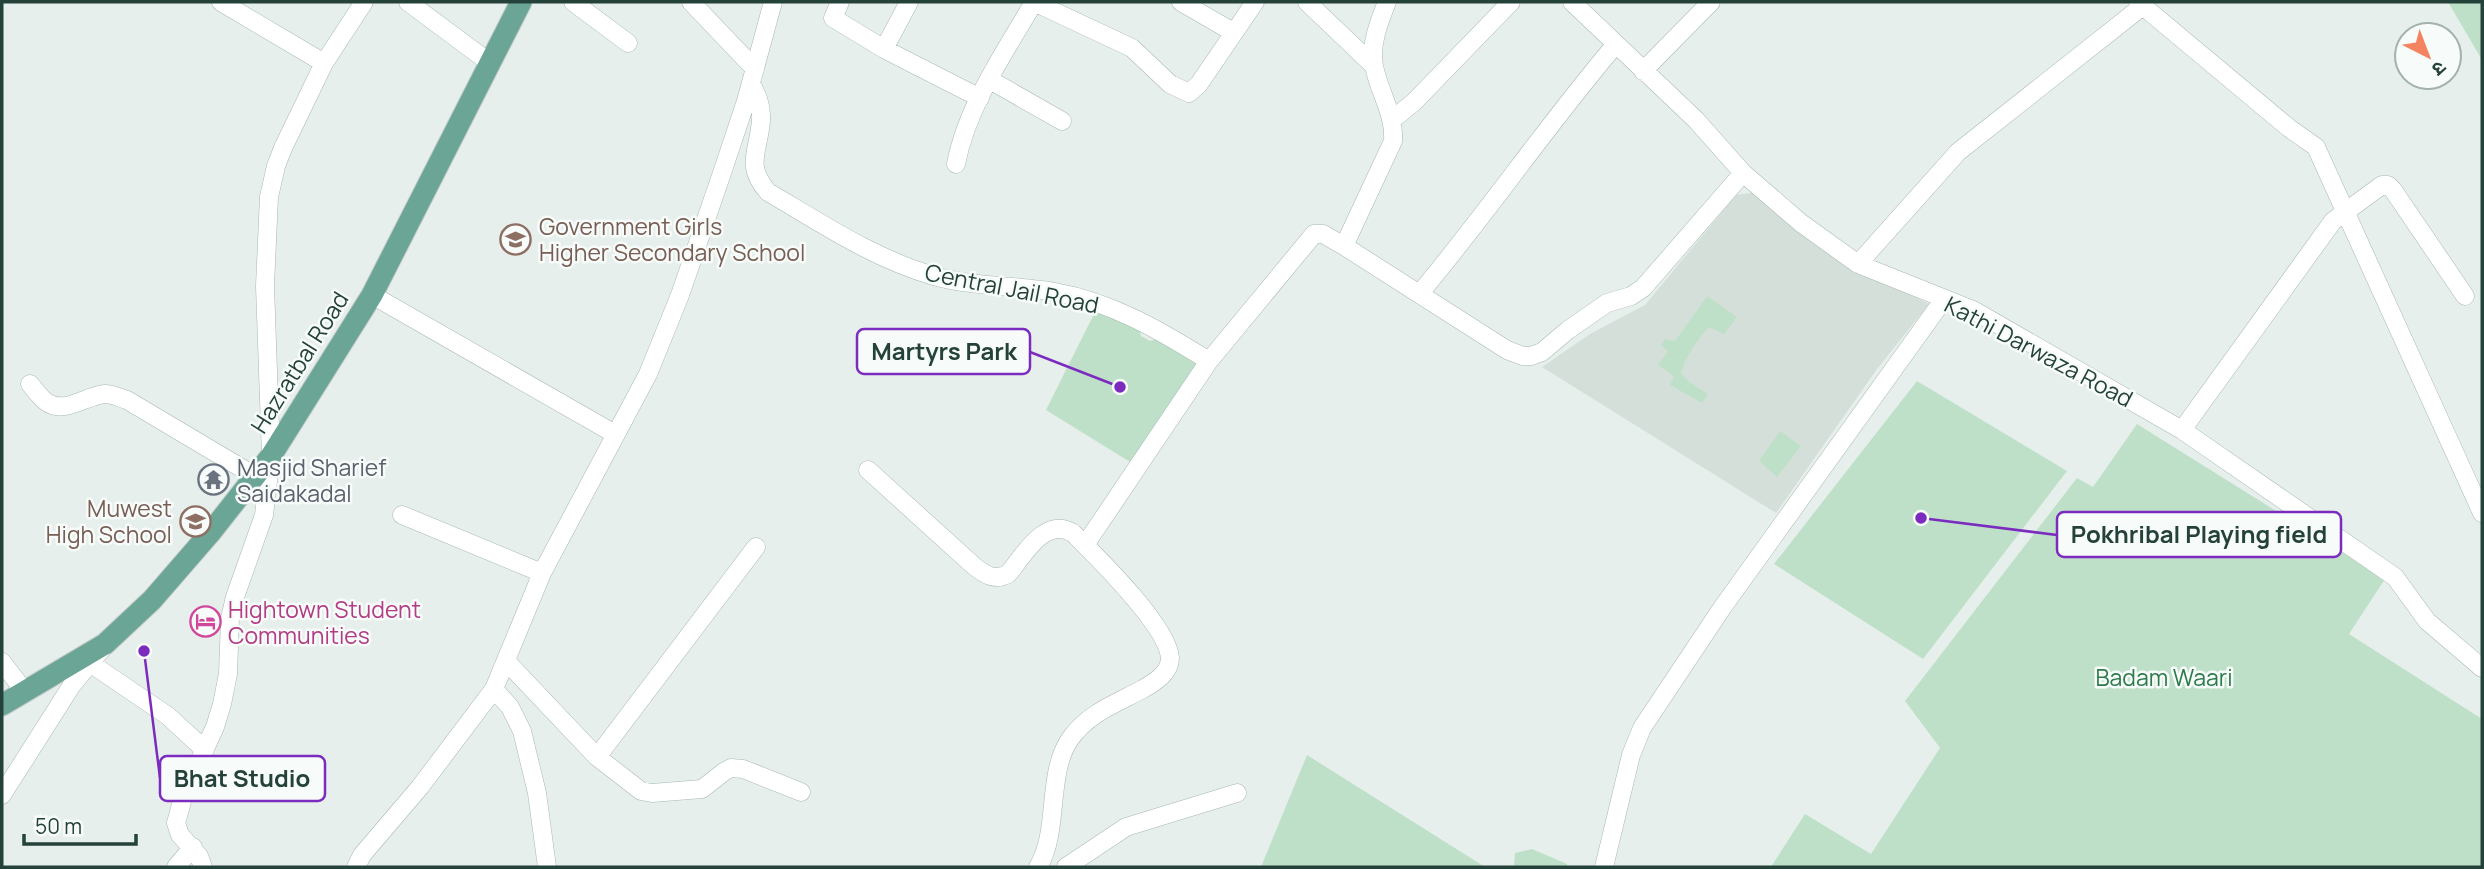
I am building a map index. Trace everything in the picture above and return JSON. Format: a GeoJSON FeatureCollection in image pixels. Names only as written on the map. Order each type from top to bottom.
{"type":"FeatureCollection","features":[{"type":"Feature","properties":{"kind":"main road","name":"Hazratbal Road"},"geometry":{"type":"LineString","coordinates":[[2,705],[105,644],[152,600],[211,532],[271,456],[372,295],[522,2]]}},
{"type":"Feature","properties":{"kind":"street"},"geometry":{"type":"LineString","coordinates":[[221,2],[324,63]]}},
{"type":"Feature","properties":{"kind":"street"},"geometry":{"type":"LineString","coordinates":[[202,867],[199,856],[178,831],[178,814],[222,704],[228,674],[230,618],[234,597],[264,515],[271,456],[265,286],[269,197],[279,157],[324,63],[364,2]]}},
{"type":"Feature","properties":{"kind":"street"},"geometry":{"type":"LineString","coordinates":[[408,2],[490,64]]}},
{"type":"Feature","properties":{"kind":"street"},"geometry":{"type":"LineString","coordinates":[[573,2],[628,43]]}},
{"type":"Feature","properties":{"kind":"street"},"geometry":{"type":"LineString","coordinates":[[691,2],[753,76]]}},
{"type":"Feature","properties":{"kind":"street"},"geometry":{"type":"LineString","coordinates":[[356,867],[362,855],[419,787],[494,689],[542,573],[648,374],[680,295],[753,76],[773,2]]}},
{"type":"Feature","properties":{"kind":"street"},"geometry":{"type":"LineString","coordinates":[[840,2],[833,18],[884,49],[980,98]]}},
{"type":"Feature","properties":{"kind":"street"},"geometry":{"type":"LineString","coordinates":[[884,49],[909,2]]}},
{"type":"Feature","properties":{"kind":"street"},"geometry":{"type":"LineString","coordinates":[[956,164],[962,141],[980,98],[1034,2],[1132,48],[1170,84],[1189,93],[1199,84],[1255,2]]}},
{"type":"Feature","properties":{"kind":"street"},"geometry":{"type":"LineString","coordinates":[[1181,2],[1233,32]]}},
{"type":"Feature","properties":{"kind":"street"},"geometry":{"type":"LineString","coordinates":[[1307,2],[1374,66]]}},
{"type":"Feature","properties":{"kind":"street"},"geometry":{"type":"LineString","coordinates":[[1344,246],[1393,141],[1392,120],[1374,66],[1373,46],[1387,2]]}},
{"type":"Feature","properties":{"kind":"street"},"geometry":{"type":"LineString","coordinates":[[1392,120],[1511,2]]}},
{"type":"Feature","properties":{"kind":"street","name":"Kathi Darwaza Road"},"geometry":{"type":"LineString","coordinates":[[1572,2],[1696,120],[1743,173],[1801,223],[1858,264],[1973,310],[2182,430],[2395,577],[2427,621],[2482,668]]}},
{"type":"Feature","properties":{"kind":"street"},"geometry":{"type":"LineString","coordinates":[[1643,71],[1711,2]]}},
{"type":"Feature","properties":{"kind":"street"},"geometry":{"type":"LineString","coordinates":[[1858,264],[1958,152],[2141,4],[2289,128],[2316,147],[2482,513]]}},
{"type":"Feature","properties":{"kind":"street"},"geometry":{"type":"LineString","coordinates":[[1420,293],[1473,230],[1574,93],[1616,44]]}},
{"type":"Feature","properties":{"kind":"street","name":"Central Jail Road"},"geometry":{"type":"LineString","coordinates":[[753,76],[760,99],[761,119],[753,163],[758,180],[768,192],[853,242],[913,269],[949,280],[1059,293],[1113,308],[1164,333],[1209,361]]}},
{"type":"Feature","properties":{"kind":"street"},"geometry":{"type":"LineString","coordinates":[[990,80],[1062,121]]}},
{"type":"Feature","properties":{"kind":"street"},"geometry":{"type":"LineString","coordinates":[[1085,545],[1209,361],[1310,237],[1323,234],[1507,350],[1531,356],[1542,352],[1607,303],[1631,296],[1643,288],[1743,173]]}},
{"type":"Feature","properties":{"kind":"street"},"geometry":{"type":"LineString","coordinates":[[2182,430],[2333,221],[2382,185],[2388,185],[2465,296]]}},
{"type":"Feature","properties":{"kind":"street"},"geometry":{"type":"LineString","coordinates":[[372,295],[615,434]]}},
{"type":"Feature","properties":{"kind":"street"},"geometry":{"type":"LineString","coordinates":[[1604,867],[1631,755],[1642,727],[1722,608],[1944,299]]}},
{"type":"Feature","properties":{"kind":"street"},"geometry":{"type":"LineString","coordinates":[[30,384],[45,401],[54,406],[70,406],[107,394],[127,400],[256,476]]}},
{"type":"Feature","properties":{"kind":"street"},"geometry":{"type":"LineString","coordinates":[[869,470],[974,566],[993,577],[1008,574],[1042,534],[1050,529],[1067,529],[1133,597],[1167,646],[1170,659],[1158,679],[1099,711],[1070,739],[1061,756],[1047,843],[1038,867]]}},
{"type":"Feature","properties":{"kind":"street"},"geometry":{"type":"LineString","coordinates":[[402,515],[542,573]]}},
{"type":"Feature","properties":{"kind":"street"},"geometry":{"type":"LineString","coordinates":[[597,757],[756,547]]}},
{"type":"Feature","properties":{"kind":"street"},"geometry":{"type":"LineString","coordinates":[[2,795],[72,685],[105,644]]}},
{"type":"Feature","properties":{"kind":"street"},"geometry":{"type":"LineString","coordinates":[[506,661],[597,757],[646,793],[702,789],[725,771],[736,768],[801,792]]}},
{"type":"Feature","properties":{"kind":"street"},"geometry":{"type":"LineString","coordinates":[[2,662],[25,692]]}},
{"type":"Feature","properties":{"kind":"street"},"geometry":{"type":"LineString","coordinates":[[90,663],[168,716],[205,750]]}},
{"type":"Feature","properties":{"kind":"street"},"geometry":{"type":"LineString","coordinates":[[494,689],[510,707],[522,731],[537,793],[547,867]]}},
{"type":"Feature","properties":{"kind":"street"},"geometry":{"type":"LineString","coordinates":[[1066,867],[1126,827],[1237,793]]}},
{"type":"Feature","properties":{"kind":"street"},"geometry":{"type":"LineString","coordinates":[[176,867],[192,848]]}},
{"type":"Feature","properties":{"kind":"shaded area"},"geometry":{"type":"Polygon","coordinates":[[[1758,192],[1844,263],[1929,304],[1877,369],[1776,513],[1542,367],[1590,334],[1645,305],[1736,195],[1758,192]]]}},
{"type":"Feature","properties":{"kind":"green space"},"geometry":{"type":"Polygon","coordinates":[[[2448,2],[2482,2],[2482,60],[2463,28],[2463,21],[2459,21],[2448,2]]]}},
{"type":"Feature","properties":{"kind":"green space"},"geometry":{"type":"Polygon","coordinates":[[[1707,296],[1737,317],[1724,334],[1709,327],[1692,348],[1683,367],[1681,373],[1688,381],[1708,394],[1702,403],[1670,385],[1674,376],[1658,365],[1668,351],[1661,345],[1665,339],[1675,341],[1707,296]]]}},
{"type":"Feature","properties":{"kind":"green space"},"geometry":{"type":"Polygon","coordinates":[[[1095,312],[1107,313],[1138,324],[1141,336],[1150,341],[1161,337],[1199,364],[1130,462],[1046,410],[1095,312]]]}},
{"type":"Feature","properties":{"kind":"green space"},"geometry":{"type":"Polygon","coordinates":[[[1917,381],[2067,471],[1923,659],[1774,564],[1917,381]]]}},
{"type":"Feature","properties":{"kind":"green space","name":"Badam Waari"},"geometry":{"type":"Polygon","coordinates":[[[2137,424],[2385,579],[2349,634],[2482,719],[2482,867],[1771,867],[1805,814],[1871,854],[1940,748],[1905,701],[2077,478],[2093,487],[2137,424]]]}},
{"type":"Feature","properties":{"kind":"green space"},"geometry":{"type":"Polygon","coordinates":[[[1780,431],[1801,446],[1777,477],[1759,461],[1780,431]]]}},
{"type":"Feature","properties":{"kind":"green space"},"geometry":{"type":"Polygon","coordinates":[[[1307,755],[1485,867],[1261,867],[1307,755]]]}},
{"type":"Feature","properties":{"kind":"green space"},"geometry":{"type":"Polygon","coordinates":[[[1532,849],[1567,864],[1567,867],[1514,867],[1515,853],[1532,849]]]}},
{"type":"Feature","properties":{"kind":"place","name":"Government Girls Higher Secondary School"},"geometry":{"type":"Point","coordinates":[516,239]}},
{"type":"Feature","properties":{"kind":"place","name":"Martyrs Park"},"geometry":{"type":"Point","coordinates":[1120,387]}},
{"type":"Feature","properties":{"kind":"place","name":"Masjid Sharief Saidakadal"},"geometry":{"type":"Point","coordinates":[214,480]}},
{"type":"Feature","properties":{"kind":"place","name":"Pokhribal Playing field"},"geometry":{"type":"Point","coordinates":[1921,518]}},
{"type":"Feature","properties":{"kind":"place","name":"Muwest High School"},"geometry":{"type":"Point","coordinates":[195,521]}},
{"type":"Feature","properties":{"kind":"place","name":"Hightown Student Communities"},"geometry":{"type":"Point","coordinates":[205,622]}},
{"type":"Feature","properties":{"kind":"place","name":"Bhat Studio"},"geometry":{"type":"Point","coordinates":[144,651]}}]}
